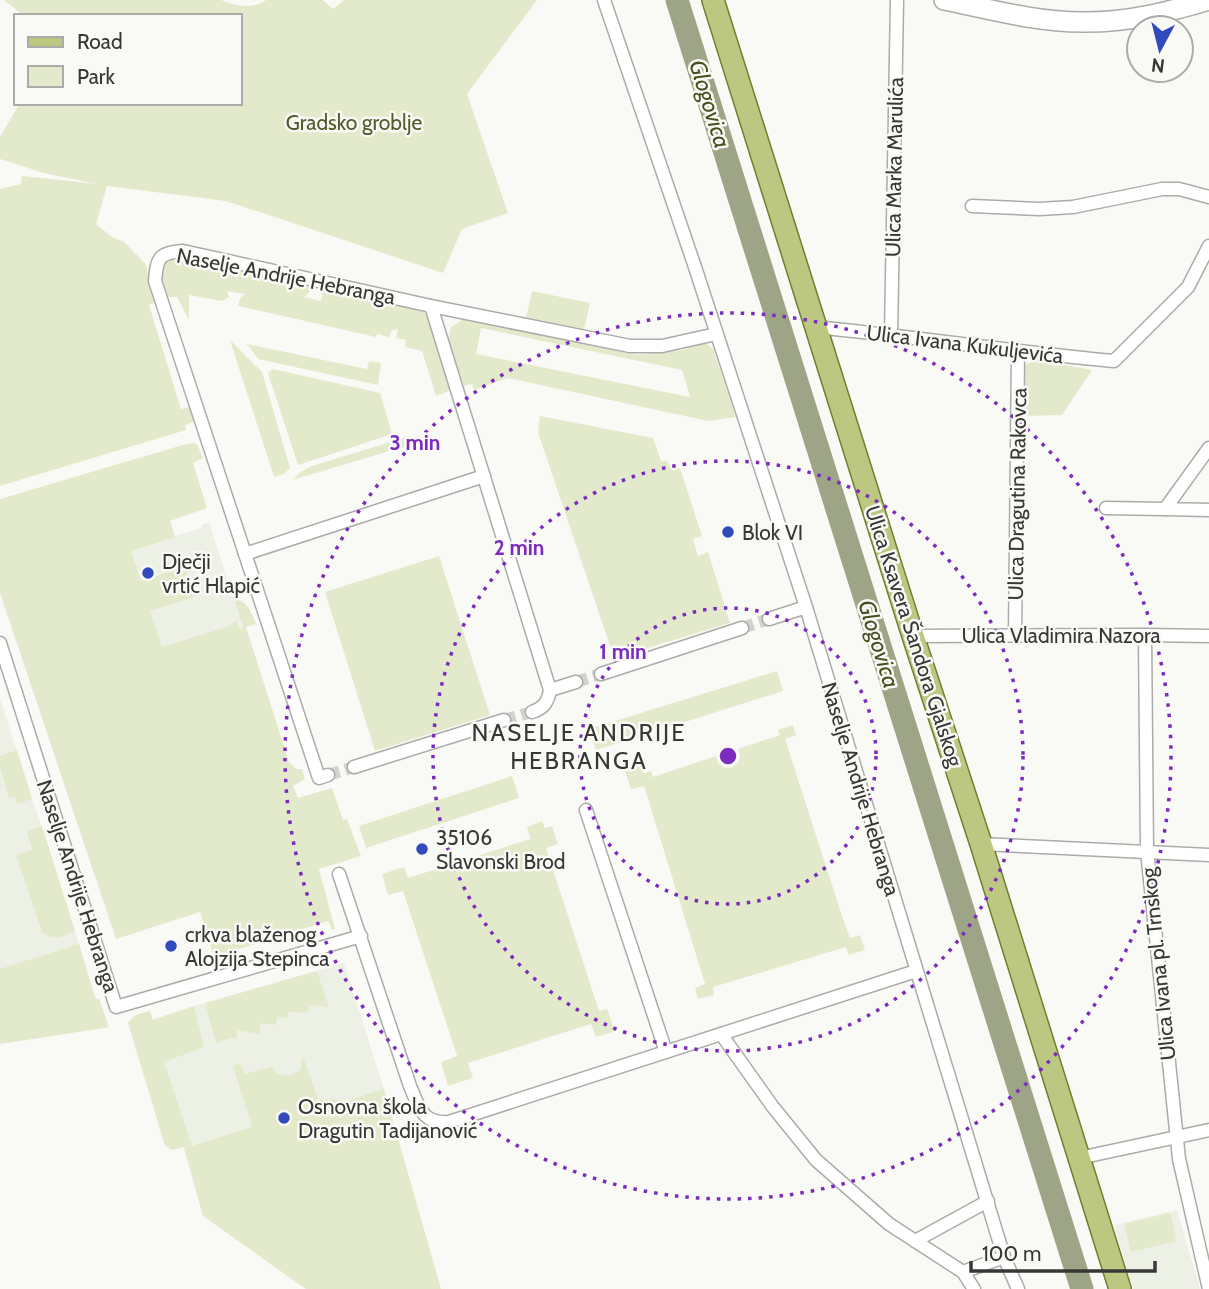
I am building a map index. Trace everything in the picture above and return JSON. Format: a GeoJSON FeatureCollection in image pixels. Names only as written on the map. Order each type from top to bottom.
{"type":"FeatureCollection","features":[{"type":"Feature","properties":{"kind":"main road","name":"Ulica Ksavera Šandora Gjalskog"},"geometry":{"type":"LineString","coordinates":[[713,0],[981,844],[1116,1283]]}},
{"type":"Feature","properties":{"kind":"main road"},"geometry":{"type":"LineString","coordinates":[[944,0],[1047,20],[1081,22],[1107,22],[1154,15],[1209,0]]}},
{"type":"Feature","properties":{"kind":"street","name":"Naselje Andrije Hebranga"},"geometry":{"type":"LineString","coordinates":[[604,0],[806,607],[1004,1257],[1017,1289]]}},
{"type":"Feature","properties":{"kind":"street","name":"Ulica Marka Marulića"},"geometry":{"type":"LineString","coordinates":[[891,335],[897,0]]}},
{"type":"Feature","properties":{"kind":"street"},"geometry":{"type":"LineString","coordinates":[[972,206],[1039,209],[1073,207],[1162,189],[1179,189],[1209,197]]}},
{"type":"Feature","properties":{"kind":"street","name":"Ulica Ivana Kukuljevića"},"geometry":{"type":"LineString","coordinates":[[816,327],[1114,361],[1188,287],[1209,246]]}},
{"type":"Feature","properties":{"kind":"street","name":"Naselje Andrije Hebranga"},"geometry":{"type":"LineString","coordinates":[[328,775],[319,778],[155,281],[156,265],[160,257],[167,252],[183,251],[431,306],[630,346],[662,346],[716,334]]}},
{"type":"Feature","properties":{"kind":"street"},"geometry":{"type":"LineString","coordinates":[[431,306],[550,690],[548,701],[541,709],[532,712]]}},
{"type":"Feature","properties":{"kind":"street","name":"Ulica Dragutina Rakovca"},"geometry":{"type":"LineString","coordinates":[[1015,636],[1018,352]]}},
{"type":"Feature","properties":{"kind":"street"},"geometry":{"type":"LineString","coordinates":[[1165,509],[1209,448]]}},
{"type":"Feature","properties":{"kind":"street"},"geometry":{"type":"LineString","coordinates":[[245,554],[484,476]]}},
{"type":"Feature","properties":{"kind":"street"},"geometry":{"type":"LineString","coordinates":[[1105,508],[1209,510]]}},
{"type":"Feature","properties":{"kind":"street"},"geometry":{"type":"LineString","coordinates":[[769,619],[806,607]]}},
{"type":"Feature","properties":{"kind":"street"},"geometry":{"type":"LineString","coordinates":[[601,674],[742,628]]}},
{"type":"Feature","properties":{"kind":"street","name":"Ulica Ivana pl. Trnskog"},"geometry":{"type":"LineString","coordinates":[[1145,635],[1147,851],[1179,1159],[1209,1289]]}},
{"type":"Feature","properties":{"kind":"street","name":"Ulica Vladimira Nazora"},"geometry":{"type":"LineString","coordinates":[[913,636],[1209,636]]}},
{"type":"Feature","properties":{"kind":"street","name":"Naselje Andrije Hebranga"},"geometry":{"type":"LineString","coordinates":[[0,643],[116,1007],[361,936]]}},
{"type":"Feature","properties":{"kind":"street"},"geometry":{"type":"LineString","coordinates":[[550,690],[576,682]]}},
{"type":"Feature","properties":{"kind":"street"},"geometry":{"type":"LineString","coordinates":[[354,767],[504,720]]}},
{"type":"Feature","properties":{"kind":"street"},"geometry":{"type":"LineString","coordinates":[[586,810],[666,1052]]}},
{"type":"Feature","properties":{"kind":"street"},"geometry":{"type":"LineString","coordinates":[[981,844],[1209,855]]}},
{"type":"Feature","properties":{"kind":"street"},"geometry":{"type":"LineString","coordinates":[[340,874],[410,1086],[420,1109],[430,1120],[439,1123],[916,971]]}},
{"type":"Feature","properties":{"kind":"street"},"geometry":{"type":"LineString","coordinates":[[720,1034],[816,1160],[866,1205],[963,1272],[974,1289]]}},
{"type":"Feature","properties":{"kind":"street"},"geometry":{"type":"LineString","coordinates":[[1079,1158],[1209,1130]]}},
{"type":"Feature","properties":{"kind":"street"},"geometry":{"type":"LineString","coordinates":[[915,1241],[988,1201]]}},
{"type":"Feature","properties":{"kind":"street"},"geometry":{"type":"LineString","coordinates":[[963,1272],[1004,1257]]}},
{"type":"Feature","properties":{"kind":"shaded area","name":"Dječji vrtić Hlapić"},"geometry":{"type":"Polygon","coordinates":[[[154,474],[175,536],[202,528],[201,525],[209,522],[243,628],[240,629],[238,622],[162,648],[51,509],[154,474]]]}},
{"type":"Feature","properties":{"kind":"shaded area"},"geometry":{"type":"Polygon","coordinates":[[[0,699],[75,931],[105,1028],[0,1044],[0,699]]]}},
{"type":"Feature","properties":{"kind":"shaded area","name":"Osnovna škola Dragutin Tadijanović"},"geometry":{"type":"Polygon","coordinates":[[[344,963],[384,1089],[441,1289],[306,1289],[203,1216],[148,1021],[344,963]]]}},
{"type":"Feature","properties":{"kind":"shaded area"},"geometry":{"type":"Polygon","coordinates":[[[1177,1210],[1200,1289],[1133,1289],[1114,1225],[1177,1210]]]}},
{"type":"Feature","properties":{"kind":"green space","name":"Gradsko groblje"},"geometry":{"type":"Polygon","coordinates":[[[4,0],[221,0],[244,6],[266,0],[323,0],[333,9],[344,0],[537,0],[467,94],[508,213],[462,229],[443,273],[226,201],[107,186],[96,224],[112,237],[124,242],[145,263],[157,301],[149,305],[181,409],[189,407],[194,422],[185,425],[186,430],[0,486],[0,189],[21,184],[22,176],[97,184],[44,173],[0,159],[0,137],[19,105],[242,105],[242,14],[22,14],[4,0]]]}},
{"type":"Feature","properties":{"kind":"green space"},"geometry":{"type":"Polygon","coordinates":[[[177,256],[306,283],[310,289],[304,297],[321,301],[326,289],[415,308],[428,317],[452,390],[436,396],[422,351],[405,347],[406,340],[396,338],[398,329],[392,330],[389,337],[377,334],[376,337],[238,306],[240,298],[245,294],[227,291],[229,297],[222,301],[189,295],[189,320],[177,297],[167,297],[162,278],[165,263],[177,256]]]}},
{"type":"Feature","properties":{"kind":"green space"},"geometry":{"type":"Polygon","coordinates":[[[532,291],[590,303],[584,330],[526,318],[532,291]]]}},
{"type":"Feature","properties":{"kind":"green space"},"geometry":{"type":"Polygon","coordinates":[[[464,319],[486,322],[637,355],[683,350],[698,344],[707,344],[713,349],[736,417],[708,421],[508,378],[474,390],[472,384],[464,386],[447,341],[451,327],[464,319]],[[481,328],[476,354],[690,397],[682,370],[481,328]]]}},
{"type":"Feature","properties":{"kind":"green space"},"geometry":{"type":"Polygon","coordinates":[[[230,340],[262,372],[290,468],[284,474],[274,477],[230,340]]]}},
{"type":"Feature","properties":{"kind":"green space"},"geometry":{"type":"Polygon","coordinates":[[[247,344],[367,369],[369,361],[381,363],[378,385],[258,359],[247,344]]]}},
{"type":"Feature","properties":{"kind":"green space"},"geometry":{"type":"Polygon","coordinates":[[[1037,360],[1092,370],[1062,415],[1025,416],[1025,367],[1037,360]]]}},
{"type":"Feature","properties":{"kind":"green space"},"geometry":{"type":"Polygon","coordinates":[[[273,369],[380,393],[392,434],[298,465],[268,373],[273,369]]]}},
{"type":"Feature","properties":{"kind":"green space"},"geometry":{"type":"Polygon","coordinates":[[[540,416],[653,438],[661,461],[667,461],[673,471],[680,468],[702,536],[693,539],[698,556],[708,552],[730,623],[614,658],[538,432],[540,416]]]}},
{"type":"Feature","properties":{"kind":"green space"},"geometry":{"type":"Polygon","coordinates":[[[410,436],[413,444],[292,480],[312,466],[410,436]]]}},
{"type":"Feature","properties":{"kind":"green space"},"geometry":{"type":"Polygon","coordinates":[[[194,443],[203,458],[193,463],[207,508],[170,521],[175,537],[131,551],[141,581],[185,567],[194,597],[150,611],[162,647],[230,626],[237,621],[240,629],[243,628],[234,599],[246,604],[256,624],[246,627],[289,762],[296,769],[302,769],[305,779],[293,786],[298,798],[332,788],[343,820],[347,819],[361,856],[319,869],[335,929],[332,930],[328,921],[214,957],[200,912],[116,939],[0,593],[0,499],[194,443]]]}},
{"type":"Feature","properties":{"kind":"green space"},"geometry":{"type":"Polygon","coordinates":[[[439,556],[490,715],[375,751],[325,592],[439,556]]]}},
{"type":"Feature","properties":{"kind":"green space"},"geometry":{"type":"Polygon","coordinates":[[[777,671],[783,691],[596,750],[589,729],[777,671]]]}},
{"type":"Feature","properties":{"kind":"green space"},"geometry":{"type":"Polygon","coordinates":[[[793,725],[796,735],[785,739],[850,938],[860,935],[865,950],[849,955],[846,947],[713,987],[714,995],[698,999],[695,988],[705,984],[644,786],[631,789],[625,771],[641,766],[643,773],[651,771],[653,777],[780,735],[778,730],[793,725]]]}},
{"type":"Feature","properties":{"kind":"green space"},"geometry":{"type":"Polygon","coordinates":[[[17,750],[32,799],[17,804],[15,797],[9,799],[0,767],[0,756],[17,750]]]}},
{"type":"Feature","properties":{"kind":"green space"},"geometry":{"type":"Polygon","coordinates":[[[512,776],[519,798],[366,848],[359,826],[512,776]]]}},
{"type":"Feature","properties":{"kind":"green space"},"geometry":{"type":"Polygon","coordinates":[[[542,821],[545,828],[552,826],[558,844],[546,848],[599,1011],[607,1009],[615,1031],[596,1037],[591,1024],[468,1063],[473,1078],[448,1086],[441,1062],[457,1056],[403,891],[388,895],[382,874],[404,867],[408,878],[530,839],[527,827],[542,821]]]}},
{"type":"Feature","properties":{"kind":"green space"},"geometry":{"type":"Polygon","coordinates":[[[42,826],[75,931],[58,937],[50,937],[42,932],[16,855],[32,850],[27,831],[42,826]]]}},
{"type":"Feature","properties":{"kind":"green space"},"geometry":{"type":"Polygon","coordinates":[[[79,944],[95,999],[99,999],[109,1027],[0,1044],[0,969],[79,944]]]}},
{"type":"Feature","properties":{"kind":"green space"},"geometry":{"type":"Polygon","coordinates":[[[317,971],[329,1007],[309,1005],[308,1013],[288,1012],[287,1018],[277,1017],[276,1025],[261,1023],[259,1034],[238,1030],[236,1039],[230,1038],[216,1043],[205,1003],[317,971]]]}},
{"type":"Feature","properties":{"kind":"green space","name":"Osnovna škola Dragutin Tadijanović"},"geometry":{"type":"Polygon","coordinates":[[[194,1006],[204,1047],[164,1062],[192,1146],[252,1127],[233,1066],[240,1063],[244,1074],[272,1067],[281,1075],[289,1075],[300,1071],[303,1056],[318,1100],[346,1101],[384,1089],[441,1289],[306,1289],[203,1216],[184,1147],[172,1150],[165,1146],[128,1023],[135,1016],[150,1011],[153,1020],[194,1006]]]}},
{"type":"Feature","properties":{"kind":"green space"},"geometry":{"type":"Polygon","coordinates":[[[1170,1213],[1177,1241],[1131,1252],[1124,1224],[1170,1213]]]}},
{"type":"Feature","properties":{"kind":"waterway","name":"Glogovica"},"geometry":{"type":"LineString","coordinates":[[677,0],[1082,1289]]}},
{"type":"Feature","properties":{"kind":"tunnel"},"geometry":{"type":"LineString","coordinates":[[742,628],[769,619]]}},
{"type":"Feature","properties":{"kind":"tunnel"},"geometry":{"type":"LineString","coordinates":[[576,682],[601,674]]}},
{"type":"Feature","properties":{"kind":"tunnel"},"geometry":{"type":"LineString","coordinates":[[504,720],[532,712]]}},
{"type":"Feature","properties":{"kind":"tunnel"},"geometry":{"type":"LineString","coordinates":[[328,775],[354,767]]}},
{"type":"Feature","properties":{"kind":"place","name":"Blok VI"},"geometry":{"type":"Point","coordinates":[728,532]}},
{"type":"Feature","properties":{"kind":"place","name":"Dječji vrtić Hlapić"},"geometry":{"type":"Point","coordinates":[148,573]}},
{"type":"Feature","properties":{"kind":"place","name":"35106 Slavonski Brod"},"geometry":{"type":"Point","coordinates":[422,849]}},
{"type":"Feature","properties":{"kind":"place","name":"crkva blaženog Alojzija Stepinca"},"geometry":{"type":"Point","coordinates":[171,946]}},
{"type":"Feature","properties":{"kind":"place","name":"Osnovna škola Dragutin Tadijanović"},"geometry":{"type":"Point","coordinates":[284,1118]}},
{"type":"Feature","properties":{"kind":"district","name":"NASELJE ANDRIJE HEBRANGA"},"geometry":{"type":"Point","coordinates":[579,746]}}]}
